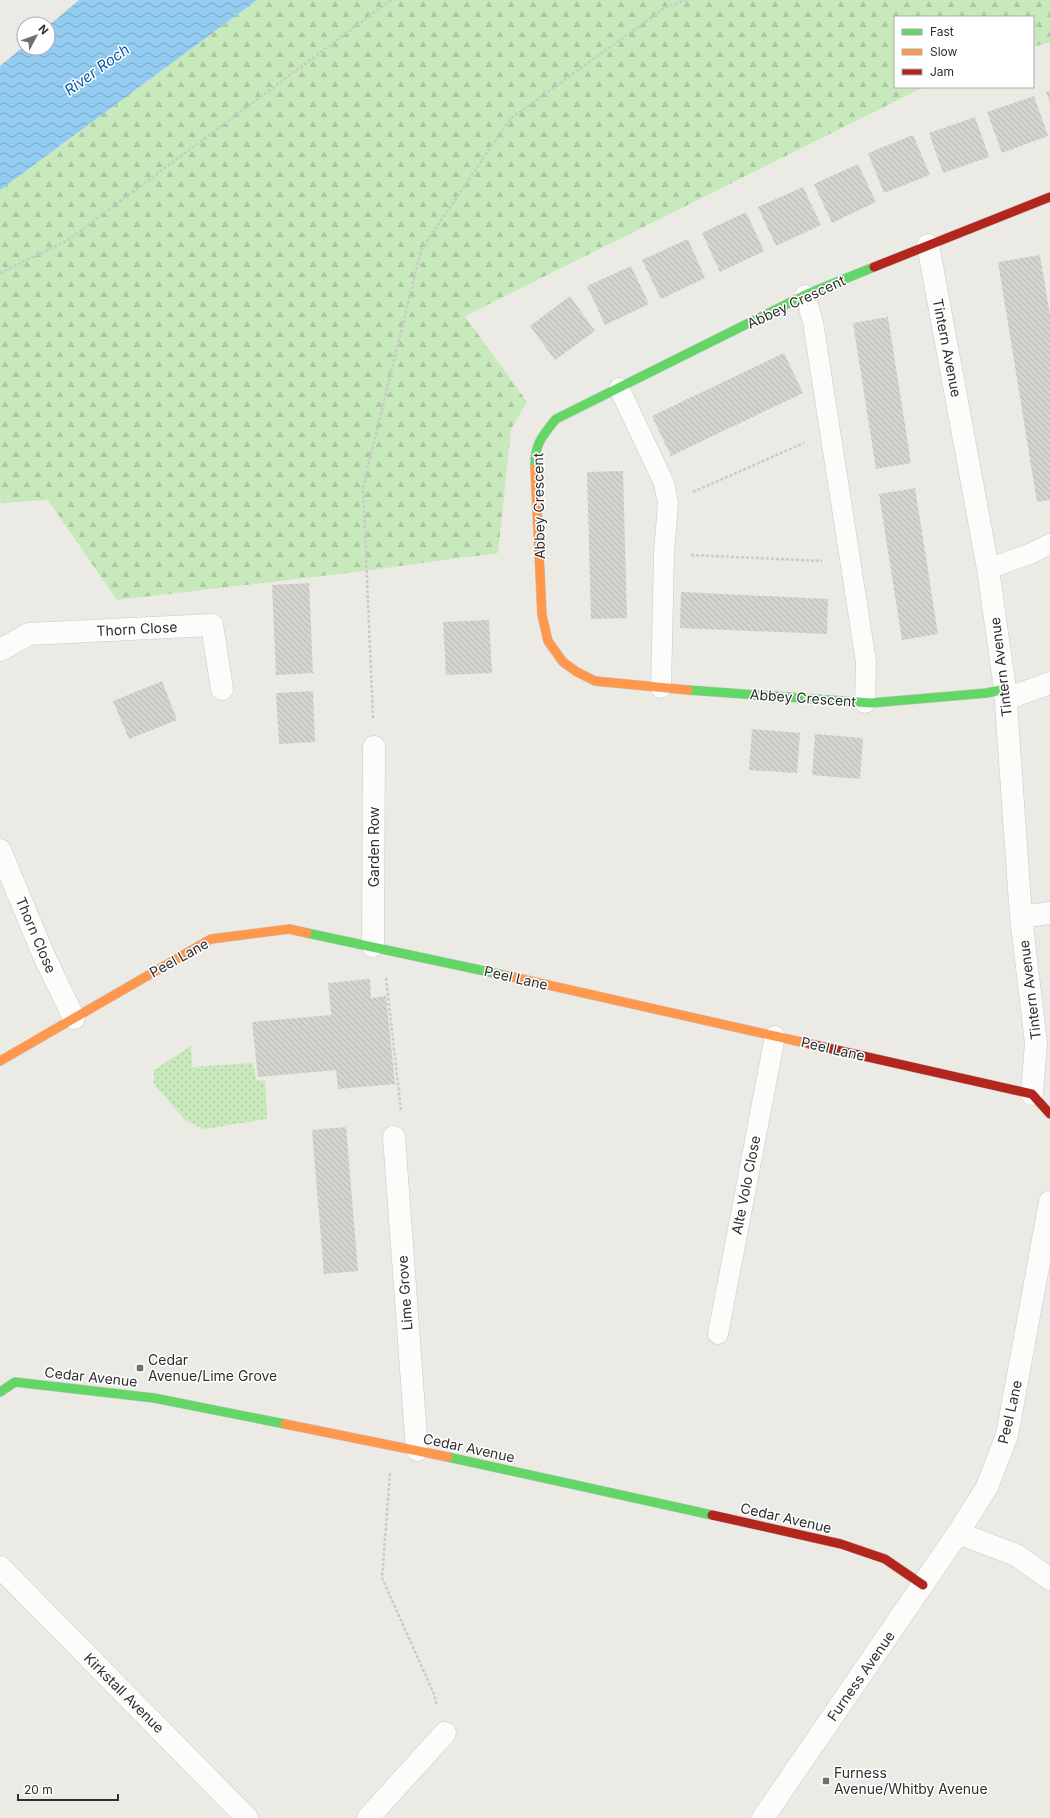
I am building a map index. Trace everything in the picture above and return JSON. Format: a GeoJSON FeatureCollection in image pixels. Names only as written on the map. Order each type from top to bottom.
{"type":"FeatureCollection","features":[{"type":"Feature","properties":{"kind":"street","name":"Abbey Crescent"},"geometry":{"type":"LineString","coordinates":[[1050,197],[805,295],[556,419],[540,438],[535,458],[542,615],[548,641],[563,662],[577,672],[596,681],[661,688],[865,703],[987,693],[1006,694],[1050,683]]}},
{"type":"Feature","properties":{"kind":"street","name":"Tintern Avenue"},"geometry":{"type":"LineString","coordinates":[[928,245],[988,568],[1006,694],[1021,917],[1036,1043],[1032,1094]]}},
{"type":"Feature","properties":{"kind":"street","name":"Thorn Close"},"geometry":{"type":"LineString","coordinates":[[0,650],[29,634],[212,625],[222,689]]}},
{"type":"Feature","properties":{"kind":"street","name":"Garden Row"},"geometry":{"type":"LineString","coordinates":[[374,747],[378,947]]}},
{"type":"Feature","properties":{"kind":"street","name":"Thorn Close"},"geometry":{"type":"LineString","coordinates":[[0,850],[44,956],[74,1018]]}},
{"type":"Feature","properties":{"kind":"street"},"geometry":{"type":"LineString","coordinates":[[1021,917],[1050,913]]}},
{"type":"Feature","properties":{"kind":"street","name":"Peel Lane"},"geometry":{"type":"LineString","coordinates":[[0,1061],[211,939],[289,929],[378,947],[1032,1094]]}},
{"type":"Feature","properties":{"kind":"street"},"geometry":{"type":"LineString","coordinates":[[1032,1094],[1050,1114]]}},
{"type":"Feature","properties":{"kind":"street","name":"Lime Grove"},"geometry":{"type":"LineString","coordinates":[[394,1137],[417,1450]]}},
{"type":"Feature","properties":{"kind":"street","name":"Peel Lane"},"geometry":{"type":"LineString","coordinates":[[958,1533],[987,1487],[1007,1435],[1050,1202]]}},
{"type":"Feature","properties":{"kind":"street","name":"Cedar Avenue"},"geometry":{"type":"LineString","coordinates":[[0,1392],[15,1382],[154,1398],[417,1450],[842,1544],[885,1559],[924,1585]]}},
{"type":"Feature","properties":{"kind":"street"},"geometry":{"type":"LineString","coordinates":[[958,1533],[1016,1555],[1050,1579]]}},
{"type":"Feature","properties":{"kind":"street","name":"Furness Avenue"},"geometry":{"type":"LineString","coordinates":[[763,1818],[924,1585],[958,1533]]}},
{"type":"Feature","properties":{"kind":"street","name":"Kirkstall Avenue"},"geometry":{"type":"LineString","coordinates":[[0,1567],[247,1818]]}},
{"type":"Feature","properties":{"kind":"street"},"geometry":{"type":"LineString","coordinates":[[368,1818],[445,1733]]}},
{"type":"Feature","properties":{"kind":"lane"},"geometry":{"type":"LineString","coordinates":[[805,295],[813,322],[866,662],[865,703]]}},
{"type":"Feature","properties":{"kind":"lane"},"geometry":{"type":"LineString","coordinates":[[619,388],[664,483],[668,503],[664,554],[661,688]]}},
{"type":"Feature","properties":{"kind":"lane"},"geometry":{"type":"LineString","coordinates":[[988,568],[1032,553],[1050,544]]}},
{"type":"Feature","properties":{"kind":"lane","name":"Alte Volo Close"},"geometry":{"type":"LineString","coordinates":[[718,1334],[775,1036]]}},
{"type":"Feature","properties":{"kind":"path"},"geometry":{"type":"LineString","coordinates":[[0,273],[68,240],[392,0]]}},
{"type":"Feature","properties":{"kind":"path"},"geometry":{"type":"LineString","coordinates":[[374,747],[363,487],[421,250],[510,119],[666,8],[686,0]]}},
{"type":"Feature","properties":{"kind":"path"},"geometry":{"type":"LineString","coordinates":[[668,503],[830,431]]}},
{"type":"Feature","properties":{"kind":"path"},"geometry":{"type":"LineString","coordinates":[[664,554],[850,563]]}},
{"type":"Feature","properties":{"kind":"path"},"geometry":{"type":"LineString","coordinates":[[378,947],[402,1116],[394,1137]]}},
{"type":"Feature","properties":{"kind":"path"},"geometry":{"type":"LineString","coordinates":[[392,1446],[382,1578],[434,1694],[445,1733]]}},
{"type":"Feature","properties":{"kind":"green space"},"geometry":{"type":"Polygon","coordinates":[[[257,0],[1050,0],[1050,42],[1034,47],[1034,16],[894,16],[894,88],[922,88],[465,316],[527,402],[511,429],[498,553],[347,573],[117,600],[48,500],[0,503],[0,190],[257,0]]]}},
{"type":"Feature","properties":{"kind":"green space"},"geometry":{"type":"Polygon","coordinates":[[[191,1046],[192,1067],[253,1063],[256,1080],[265,1081],[267,1119],[204,1129],[186,1121],[154,1084],[154,1070],[191,1046]]]}},
{"type":"Feature","properties":{"kind":"water","name":"River Roch"},"geometry":{"type":"Polygon","coordinates":[[[79,0],[257,0],[0,190],[0,66],[16,53],[16,56],[56,56],[56,19],[79,0]]]}},
{"type":"Feature","properties":{"kind":"building"},"geometry":{"type":"Polygon","coordinates":[[[1050,90],[1050,103],[1046,92],[1050,90]]]}},
{"type":"Feature","properties":{"kind":"building"},"geometry":{"type":"Polygon","coordinates":[[[1034,96],[1048,136],[1002,153],[987,112],[1034,96]]]}},
{"type":"Feature","properties":{"kind":"building"},"geometry":{"type":"Polygon","coordinates":[[[975,117],[989,157],[943,173],[929,133],[975,117]]]}},
{"type":"Feature","properties":{"kind":"building"},"geometry":{"type":"Polygon","coordinates":[[[913,135],[930,175],[884,193],[868,153],[913,135]]]}},
{"type":"Feature","properties":{"kind":"building"},"geometry":{"type":"Polygon","coordinates":[[[858,164],[876,202],[832,223],[814,184],[858,164]]]}},
{"type":"Feature","properties":{"kind":"building"},"geometry":{"type":"Polygon","coordinates":[[[803,187],[821,225],[776,246],[758,207],[803,187]]]}},
{"type":"Feature","properties":{"kind":"building"},"geometry":{"type":"Polygon","coordinates":[[[746,212],[764,251],[720,272],[702,233],[746,212]]]}},
{"type":"Feature","properties":{"kind":"building"},"geometry":{"type":"Polygon","coordinates":[[[688,239],[705,278],[661,299],[642,260],[688,239]]]}},
{"type":"Feature","properties":{"kind":"building"},"geometry":{"type":"Polygon","coordinates":[[[1040,255],[1050,315],[1050,500],[1037,502],[998,262],[1040,255]]]}},
{"type":"Feature","properties":{"kind":"building"},"geometry":{"type":"Polygon","coordinates":[[[631,266],[649,304],[605,325],[587,286],[631,266]]]}},
{"type":"Feature","properties":{"kind":"building"},"geometry":{"type":"Polygon","coordinates":[[[570,296],[595,331],[555,360],[530,326],[570,296]]]}},
{"type":"Feature","properties":{"kind":"building"},"geometry":{"type":"Polygon","coordinates":[[[888,317],[911,463],[876,469],[853,323],[888,317]]]}},
{"type":"Feature","properties":{"kind":"building"},"geometry":{"type":"Polygon","coordinates":[[[784,353],[803,393],[671,456],[652,416],[784,353]]]}},
{"type":"Feature","properties":{"kind":"building"},"geometry":{"type":"Polygon","coordinates":[[[623,471],[627,618],[591,619],[587,472],[623,471]]]}},
{"type":"Feature","properties":{"kind":"building"},"geometry":{"type":"Polygon","coordinates":[[[915,488],[938,634],[902,640],[879,494],[915,488]]]}},
{"type":"Feature","properties":{"kind":"building"},"geometry":{"type":"Polygon","coordinates":[[[309,583],[313,673],[276,675],[272,585],[309,583]]]}},
{"type":"Feature","properties":{"kind":"building"},"geometry":{"type":"Polygon","coordinates":[[[681,592],[828,599],[827,634],[680,628],[681,592]]]}},
{"type":"Feature","properties":{"kind":"building"},"geometry":{"type":"Polygon","coordinates":[[[489,620],[492,673],[446,675],[443,622],[489,620]]]}},
{"type":"Feature","properties":{"kind":"building"},"geometry":{"type":"Polygon","coordinates":[[[162,681],[177,720],[129,739],[113,701],[162,681]]]}},
{"type":"Feature","properties":{"kind":"building"},"geometry":{"type":"Polygon","coordinates":[[[313,691],[315,742],[279,744],[276,693],[313,691]]]}},
{"type":"Feature","properties":{"kind":"building"},"geometry":{"type":"Polygon","coordinates":[[[752,729],[800,733],[797,773],[749,770],[752,729]]]}},
{"type":"Feature","properties":{"kind":"building"},"geometry":{"type":"Polygon","coordinates":[[[815,734],[863,738],[860,779],[812,775],[815,734]]]}},
{"type":"Feature","properties":{"kind":"building"},"geometry":{"type":"Polygon","coordinates":[[[370,979],[371,998],[386,996],[395,1084],[338,1089],[336,1070],[258,1077],[252,1022],[331,1015],[328,983],[370,979]]]}},
{"type":"Feature","properties":{"kind":"building"},"geometry":{"type":"Polygon","coordinates":[[[346,1127],[358,1271],[324,1274],[312,1130],[346,1127]]]}},
{"type":"Feature","properties":{"kind":"traffic: fast"},"geometry":{"type":"LineString","coordinates":[[535,468],[536,453],[540,441],[556,419],[805,295],[874,267]]}},
{"type":"Feature","properties":{"kind":"traffic: fast"},"geometry":{"type":"LineString","coordinates":[[688,690],[871,703],[987,693],[1005,689]]}},
{"type":"Feature","properties":{"kind":"traffic: fast"},"geometry":{"type":"LineString","coordinates":[[307,933],[508,976]]}},
{"type":"Feature","properties":{"kind":"traffic: fast"},"geometry":{"type":"LineString","coordinates":[[0,1392],[15,1382],[154,1398],[285,1424]]}},
{"type":"Feature","properties":{"kind":"traffic: fast"},"geometry":{"type":"LineString","coordinates":[[448,1457],[712,1515]]}},
{"type":"Feature","properties":{"kind":"traffic: slow"},"geometry":{"type":"LineString","coordinates":[[535,468],[542,615],[548,641],[563,662],[577,672],[595,681],[688,690]]}},
{"type":"Feature","properties":{"kind":"traffic: slow"},"geometry":{"type":"LineString","coordinates":[[0,1061],[211,939],[289,929],[307,933]]}},
{"type":"Feature","properties":{"kind":"traffic: slow"},"geometry":{"type":"LineString","coordinates":[[508,976],[810,1044]]}},
{"type":"Feature","properties":{"kind":"traffic: slow"},"geometry":{"type":"LineString","coordinates":[[285,1424],[448,1457]]}},
{"type":"Feature","properties":{"kind":"traffic: jam"},"geometry":{"type":"LineString","coordinates":[[874,267],[1050,197]]}},
{"type":"Feature","properties":{"kind":"traffic: jam"},"geometry":{"type":"LineString","coordinates":[[810,1044],[1032,1094],[1050,1114]]}},
{"type":"Feature","properties":{"kind":"traffic: jam"},"geometry":{"type":"LineString","coordinates":[[712,1515],[841,1544],[885,1559],[923,1585]]}},
{"type":"Feature","properties":{"kind":"place","name":"Cedar Avenue/Lime Grove"},"geometry":{"type":"Point","coordinates":[140,1368]}},
{"type":"Feature","properties":{"kind":"place","name":"Furness Avenue/Whitby Avenue"},"geometry":{"type":"Point","coordinates":[826,1781]}}]}
